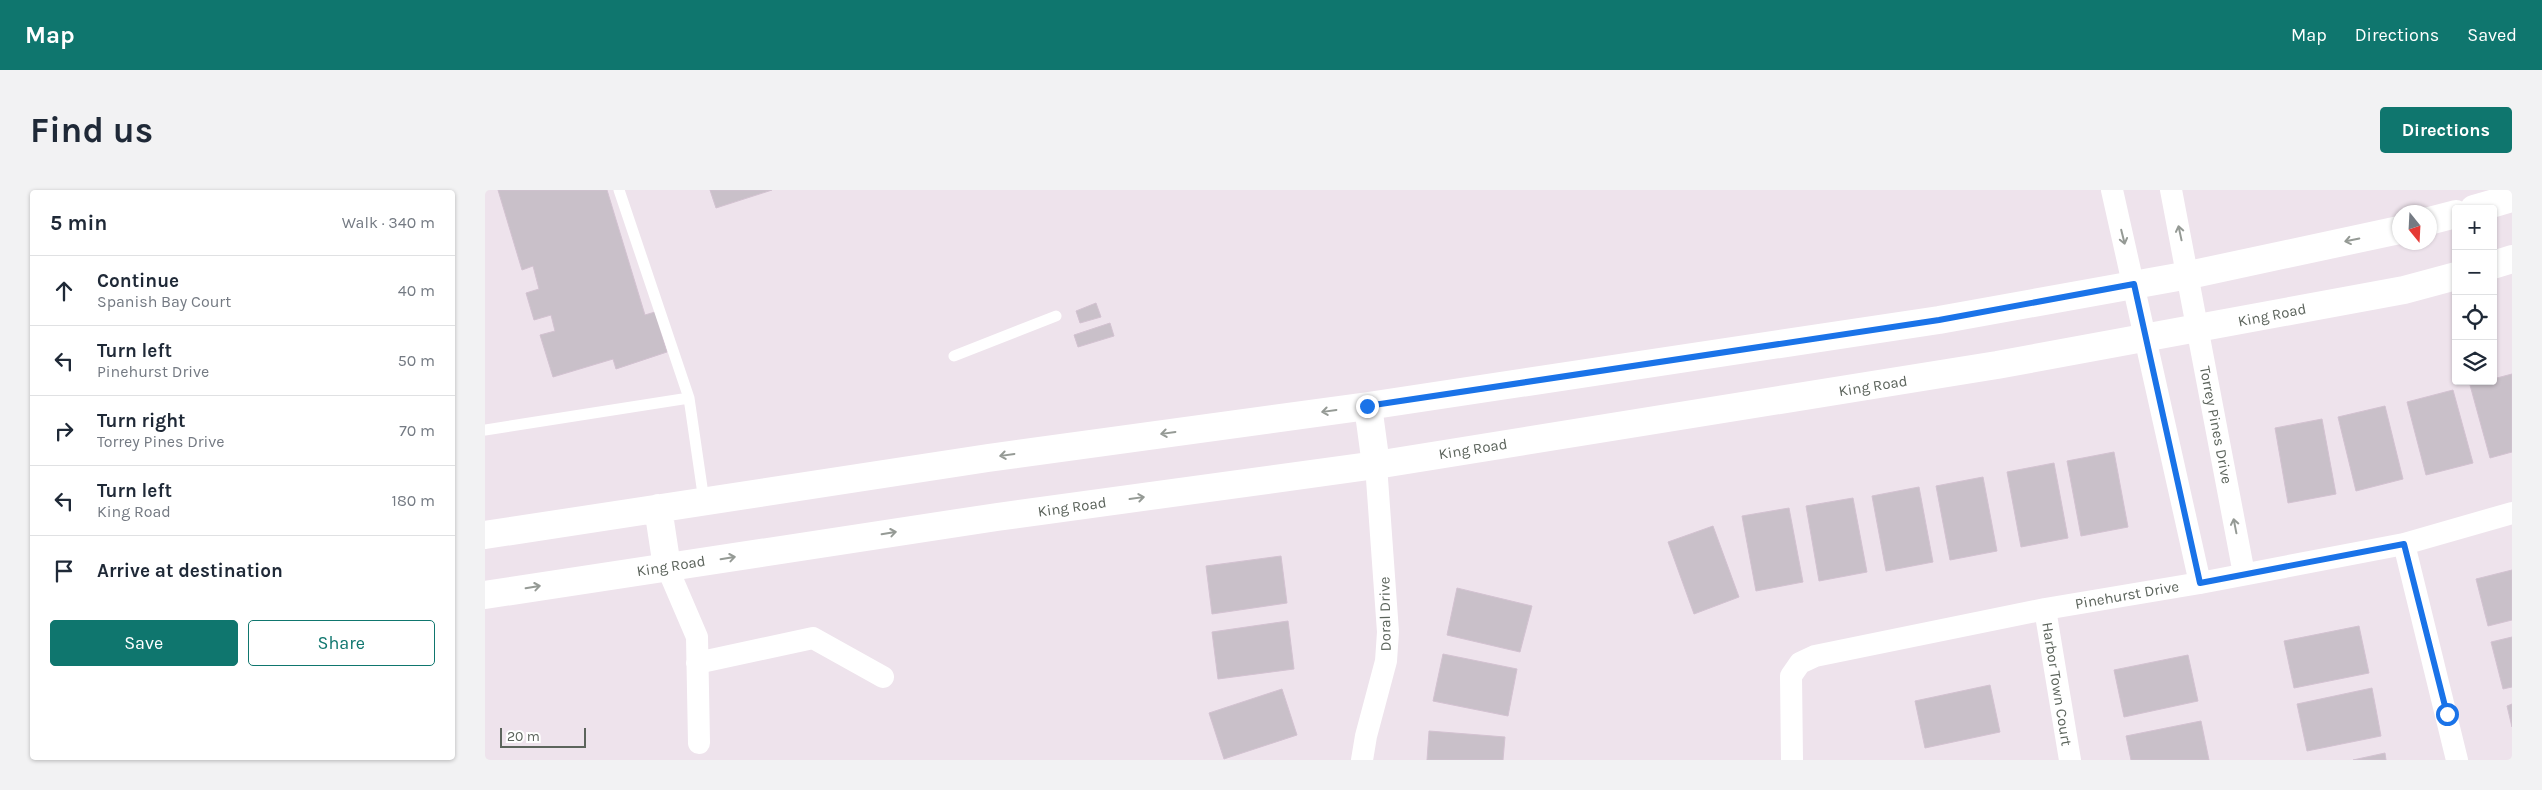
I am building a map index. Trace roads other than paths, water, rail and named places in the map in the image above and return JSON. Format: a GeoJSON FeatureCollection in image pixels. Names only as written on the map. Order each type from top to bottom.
{"type":"FeatureCollection","features":[{"type":"Feature","properties":{"kind":"street"},"geometry":{"type":"LineString","coordinates":[[2112,190],[2200,583]]}},
{"type":"Feature","properties":{"kind":"street","name":"Torrey Pines Drive"},"geometry":{"type":"LineString","coordinates":[[2171,190],[2189,275],[2244,574]]}},
{"type":"Feature","properties":{"kind":"street"},"geometry":{"type":"LineString","coordinates":[[2488,205],[2512,198]]}},
{"type":"Feature","properties":{"kind":"street"},"geometry":{"type":"LineString","coordinates":[[2437,219],[2452,215]]}},
{"type":"Feature","properties":{"kind":"street"},"geometry":{"type":"LineString","coordinates":[[485,535],[988,458],[1367,406],[1939,320],[2189,275],[2392,232]]}},
{"type":"Feature","properties":{"kind":"street"},"geometry":{"type":"LineString","coordinates":[[2497,264],[2512,260]]}},
{"type":"Feature","properties":{"kind":"street","name":"King Road"},"geometry":{"type":"LineString","coordinates":[[485,595],[997,517],[1376,465],[1997,366],[2404,290],[2452,277]]}},
{"type":"Feature","properties":{"kind":"street"},"geometry":{"type":"LineString","coordinates":[[1367,406],[1376,465]]}},
{"type":"Feature","properties":{"kind":"street","name":"Doral Drive"},"geometry":{"type":"LineString","coordinates":[[1362,760],[1366,736],[1386,661],[1388,632],[1376,465]]}},
{"type":"Feature","properties":{"kind":"street"},"geometry":{"type":"LineString","coordinates":[[658,508],[667,567],[697,637],[699,743]]}},
{"type":"Feature","properties":{"kind":"street","name":"Pinehurst Drive"},"geometry":{"type":"LineString","coordinates":[[1792,760],[1791,676],[1800,663],[1815,656],[2045,609],[2200,583],[2404,544],[2512,513]]}},
{"type":"Feature","properties":{"kind":"street"},"geometry":{"type":"LineString","coordinates":[[2404,544],[2457,760]]}},
{"type":"Feature","properties":{"kind":"street","name":"Harbor Town Court"},"geometry":{"type":"LineString","coordinates":[[2045,609],[2070,760]]}},
{"type":"Feature","properties":{"kind":"street"},"geometry":{"type":"LineString","coordinates":[[697,663],[813,638],[883,677]]}},
{"type":"Feature","properties":{"kind":"lane"},"geometry":{"type":"LineString","coordinates":[[619,190],[689,398],[704,501]]}},
{"type":"Feature","properties":{"kind":"lane"},"geometry":{"type":"LineString","coordinates":[[954,356],[1056,316]]}},
{"type":"Feature","properties":{"kind":"lane"},"geometry":{"type":"LineString","coordinates":[[485,430],[689,398]]}}]}
